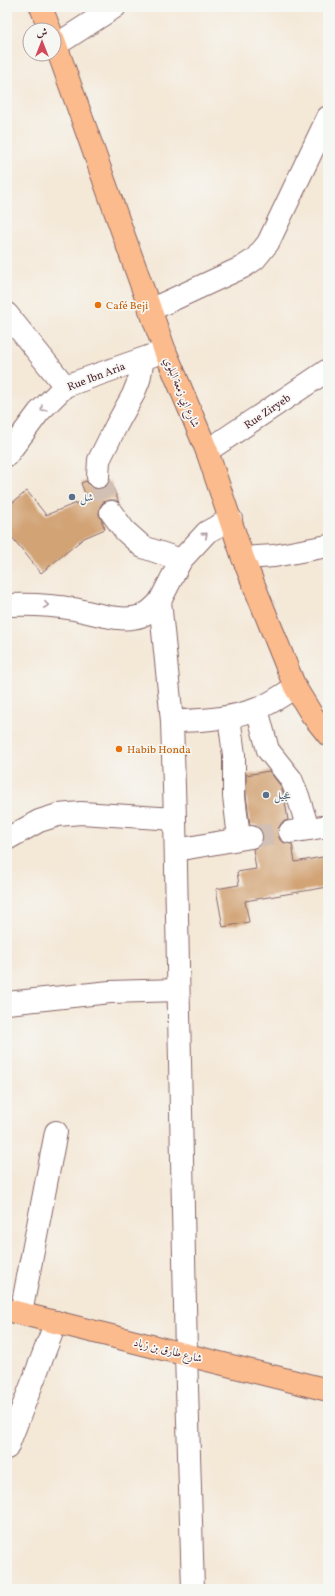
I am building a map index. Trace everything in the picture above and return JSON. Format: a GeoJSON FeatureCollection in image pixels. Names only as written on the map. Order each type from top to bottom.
{"type":"FeatureCollection","features":[{"type":"Feature","properties":{"kind":"main road","name":"شارع ابي زمعة البلوي"},"geometry":{"type":"LineString","coordinates":[[41,7],[47,22]]}},
{"type":"Feature","properties":{"kind":"main road","name":"شارع ابي زمعة البلوي"},"geometry":{"type":"LineString","coordinates":[[62,62],[165,351],[206,451],[231,519],[243,558],[294,687],[312,715],[328,734]]}},
{"type":"Feature","properties":{"kind":"main road","name":"شارع طارق بن زياد"},"geometry":{"type":"LineString","coordinates":[[14,1311],[328,1390]]}},
{"type":"Feature","properties":{"kind":"street"},"geometry":{"type":"LineString","coordinates":[[62,34],[115,7]]}},
{"type":"Feature","properties":{"kind":"street"},"geometry":{"type":"LineString","coordinates":[[150,310],[243,267],[255,258],[268,243],[328,117]]}},
{"type":"Feature","properties":{"kind":"street"},"geometry":{"type":"LineString","coordinates":[[7,314],[65,386]]}},
{"type":"Feature","properties":{"kind":"street","name":"Rue Ibn Aria"},"geometry":{"type":"LineString","coordinates":[[7,455],[14,443],[39,412],[65,386],[165,351]]}},
{"type":"Feature","properties":{"kind":"street"},"geometry":{"type":"LineString","coordinates":[[98,477],[99,460],[133,395],[139,380],[143,359]]}},
{"type":"Feature","properties":{"kind":"street","name":"Rue Ziryeb"},"geometry":{"type":"LineString","coordinates":[[206,451],[328,370]]}},
{"type":"Feature","properties":{"kind":"street"},"geometry":{"type":"LineString","coordinates":[[111,512],[125,531],[143,547],[181,560]]}},
{"type":"Feature","properties":{"kind":"street"},"geometry":{"type":"LineString","coordinates":[[7,605],[39,604],[109,616],[128,618],[141,616],[152,611],[160,601],[181,560],[207,532],[231,519]]}},
{"type":"Feature","properties":{"kind":"street"},"geometry":{"type":"LineString","coordinates":[[243,558],[274,556],[328,546]]}},
{"type":"Feature","properties":{"kind":"street"},"geometry":{"type":"LineString","coordinates":[[160,601],[172,721],[186,1354],[193,1589]]}},
{"type":"Feature","properties":{"kind":"street"},"geometry":{"type":"LineString","coordinates":[[172,721],[228,717],[257,709],[294,687]]}},
{"type":"Feature","properties":{"kind":"street"},"geometry":{"type":"LineString","coordinates":[[257,709],[268,750],[291,779],[309,829]]}},
{"type":"Feature","properties":{"kind":"street"},"geometry":{"type":"LineString","coordinates":[[176,850],[245,837],[234,796],[234,755],[228,717]]}},
{"type":"Feature","properties":{"kind":"street"},"geometry":{"type":"LineString","coordinates":[[234,755],[268,750]]}},
{"type":"Feature","properties":{"kind":"street"},"geometry":{"type":"LineString","coordinates":[[7,839],[39,821],[58,816],[81,813],[175,819]]}},
{"type":"Feature","properties":{"kind":"street"},"geometry":{"type":"LineString","coordinates":[[7,1003],[110,992],[178,990]]}},
{"type":"Feature","properties":{"kind":"street"},"geometry":{"type":"LineString","coordinates":[[14,1311],[56,1132]]}},
{"type":"Feature","properties":{"kind":"street"},"geometry":{"type":"LineString","coordinates":[[7,1448],[56,1322]]}},
{"type":"Feature","properties":{"kind":"building"},"geometry":{"type":"Polygon","coordinates":[[[110,479],[119,503],[116,500],[109,500],[103,502],[100,507],[99,514],[105,529],[84,538],[41,573],[7,531],[7,507],[27,491],[46,515],[87,499],[81,483],[86,481],[91,487],[98,489],[104,488],[110,479]]]}},
{"type":"Feature","properties":{"kind":"building"},"geometry":{"type":"Polygon","coordinates":[[[269,771],[280,785],[284,795],[288,820],[282,822],[279,827],[278,834],[280,840],[285,843],[292,844],[295,862],[328,856],[328,887],[245,901],[249,922],[223,927],[216,889],[239,885],[237,872],[256,869],[253,849],[259,846],[263,841],[261,829],[256,825],[250,825],[246,795],[246,775],[269,771]]]}},
{"type":"Feature","properties":{"kind":"tunnel"},"geometry":{"type":"LineString","coordinates":[[98,477],[111,512]]}},
{"type":"Feature","properties":{"kind":"tunnel"},"geometry":{"type":"LineString","coordinates":[[251,837],[290,832]]}},
{"type":"Feature","properties":{"kind":"place","name":"Café Beji"},"geometry":{"type":"Point","coordinates":[98,305]}},
{"type":"Feature","properties":{"kind":"place","name":"شل"},"geometry":{"type":"Point","coordinates":[72,497]}},
{"type":"Feature","properties":{"kind":"place","name":"Habib Honda"},"geometry":{"type":"Point","coordinates":[119,749]}},
{"type":"Feature","properties":{"kind":"place","name":"عجيل"},"geometry":{"type":"Point","coordinates":[266,795]}}]}
